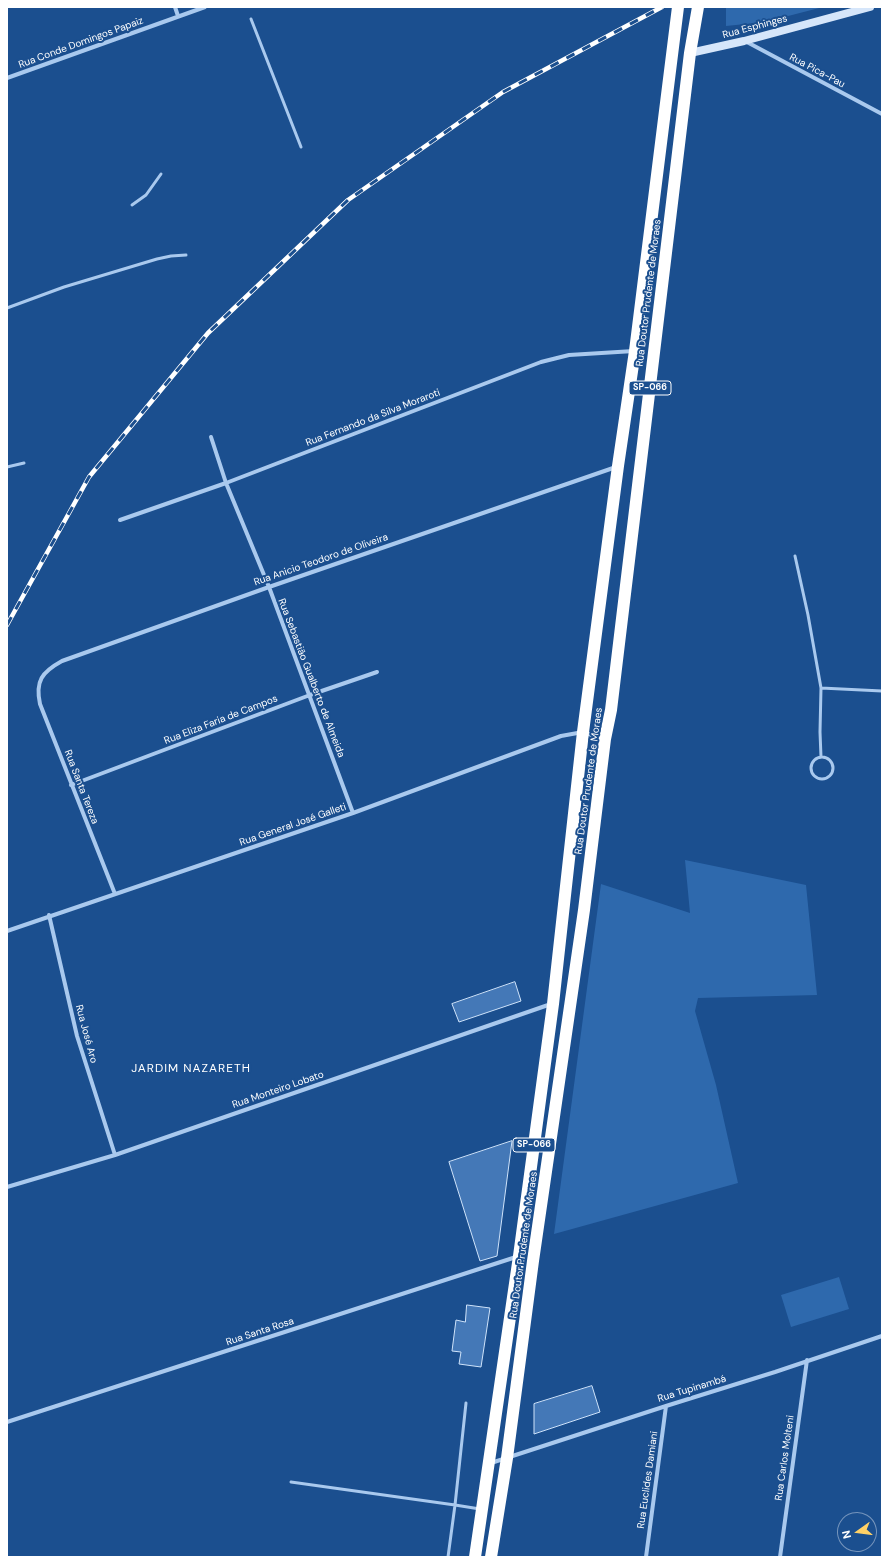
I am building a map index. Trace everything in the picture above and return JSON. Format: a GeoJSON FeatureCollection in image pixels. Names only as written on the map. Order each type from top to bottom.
{"type":"FeatureCollection","features":[{"type":"Feature","properties":{"kind":"highway","name":"Rua Doutor Prudente de Moraes"},"geometry":{"type":"LineString","coordinates":[[475,1557],[519,1256],[553,1004],[583,732],[618,466],[635,351],[678,7]]}},
{"type":"Feature","properties":{"kind":"highway","name":"Rua Doutor Prudente de Moraes"},"geometry":{"type":"LineString","coordinates":[[491,1557],[584,910],[605,739],[612,702],[690,53],[698,7]]}},
{"type":"Feature","properties":{"kind":"highway"},"geometry":{"type":"LineString","coordinates":[[482,1510],[487,1526],[486,1557]]}},
{"type":"Feature","properties":{"kind":"street"},"geometry":{"type":"LineString","coordinates":[[175,7],[178,16]]}},
{"type":"Feature","properties":{"kind":"street","name":"Rua Conde Domingos Papaiz"},"geometry":{"type":"LineString","coordinates":[[7,78],[205,7]]}},
{"type":"Feature","properties":{"kind":"street","name":"Rua Esphinges"},"geometry":{"type":"LineString","coordinates":[[690,53],[744,41],[870,7]]}},
{"type":"Feature","properties":{"kind":"street","name":"Rua Pica-Pau"},"geometry":{"type":"LineString","coordinates":[[744,41],[882,114]]}},
{"type":"Feature","properties":{"kind":"street","name":"Rua Fernando da Silva Moraroti"},"geometry":{"type":"LineString","coordinates":[[120,520],[226,483],[540,362],[569,355],[635,351]]}},
{"type":"Feature","properties":{"kind":"street","name":"Rua Sebastião Gualberto de Almeida"},"geometry":{"type":"LineString","coordinates":[[211,437],[226,483],[269,587],[353,813]]}},
{"type":"Feature","properties":{"kind":"street","name":"Rua Anicio Teodoro de Oliveira"},"geometry":{"type":"LineString","coordinates":[[39,684],[43,675],[50,667],[62,661],[269,587],[618,466]]}},
{"type":"Feature","properties":{"kind":"street","name":"Rua Eliza Faria de Campos"},"geometry":{"type":"LineString","coordinates":[[71,785],[310,695],[377,672]]}},
{"type":"Feature","properties":{"kind":"street","name":"Rua Santa Tereza"},"geometry":{"type":"LineString","coordinates":[[39,684],[38,694],[40,704],[115,894]]}},
{"type":"Feature","properties":{"kind":"street"},"geometry":{"type":"LineString","coordinates":[[583,732],[605,739]]}},
{"type":"Feature","properties":{"kind":"street","name":"Rua General José Galleti"},"geometry":{"type":"LineString","coordinates":[[7,931],[48,915],[115,894],[353,813],[561,736],[583,732]]}},
{"type":"Feature","properties":{"kind":"street","name":"Rua José Aro"},"geometry":{"type":"LineString","coordinates":[[48,915],[77,1036],[115,1155]]}},
{"type":"Feature","properties":{"kind":"street","name":"Rua Monteiro Lobato"},"geometry":{"type":"LineString","coordinates":[[7,1187],[115,1155],[553,1004]]}},
{"type":"Feature","properties":{"kind":"street","name":"Rua Santa Rosa"},"geometry":{"type":"LineString","coordinates":[[7,1422],[519,1256]]}},
{"type":"Feature","properties":{"kind":"street","name":"Rua Tupinambá"},"geometry":{"type":"LineString","coordinates":[[489,1464],[882,1336]]}},
{"type":"Feature","properties":{"kind":"street","name":"Rua Carlos Molteni"},"geometry":{"type":"LineString","coordinates":[[780,1557],[807,1360]]}},
{"type":"Feature","properties":{"kind":"street","name":"Rua Euclides Damiani"},"geometry":{"type":"LineString","coordinates":[[646,1557],[666,1406]]}},
{"type":"Feature","properties":{"kind":"lane"},"geometry":{"type":"LineString","coordinates":[[251,19],[301,147]]}},
{"type":"Feature","properties":{"kind":"lane"},"geometry":{"type":"LineString","coordinates":[[132,205],[146,195],[161,174]]}},
{"type":"Feature","properties":{"kind":"lane"},"geometry":{"type":"LineString","coordinates":[[7,308],[64,287],[157,259],[186,255]]}},
{"type":"Feature","properties":{"kind":"lane"},"geometry":{"type":"LineString","coordinates":[[7,467],[24,463]]}},
{"type":"Feature","properties":{"kind":"lane"},"geometry":{"type":"LineString","coordinates":[[795,556],[808,615],[821,688],[821,757]]}},
{"type":"Feature","properties":{"kind":"lane"},"geometry":{"type":"LineString","coordinates":[[821,688],[882,691]]}},
{"type":"Feature","properties":{"kind":"lane"},"geometry":{"type":"LineString","coordinates":[[821,757],[830,760],[833,768],[828,777],[824,778],[815,776],[812,767],[816,759],[821,757]]}},
{"type":"Feature","properties":{"kind":"lane"},"geometry":{"type":"LineString","coordinates":[[448,1557],[466,1403]]}},
{"type":"Feature","properties":{"kind":"lane"},"geometry":{"type":"LineString","coordinates":[[291,1482],[482,1510]]}},
{"type":"Feature","properties":{"kind":"shaded area"},"geometry":{"type":"Polygon","coordinates":[[[726,7],[823,7],[765,22],[726,26],[726,7]]]}},
{"type":"Feature","properties":{"kind":"shaded area"},"geometry":{"type":"Polygon","coordinates":[[[685,860],[806,885],[817,995],[698,998],[695,1011],[716,1085],[738,1183],[554,1234],[601,884],[690,913],[685,860]]]}},
{"type":"Feature","properties":{"kind":"shaded area"},"geometry":{"type":"Polygon","coordinates":[[[839,1277],[849,1309],[791,1327],[781,1295],[839,1277]]]}},
{"type":"Feature","properties":{"kind":"building"},"geometry":{"type":"Polygon","coordinates":[[[515,982],[521,1001],[459,1022],[452,1004],[515,982]]]}},
{"type":"Feature","properties":{"kind":"building"},"geometry":{"type":"Polygon","coordinates":[[[512,1141],[497,1256],[480,1261],[449,1162],[512,1141]]]}},
{"type":"Feature","properties":{"kind":"building"},"geometry":{"type":"Polygon","coordinates":[[[467,1305],[490,1308],[481,1367],[459,1364],[461,1352],[452,1351],[456,1320],[465,1322],[467,1305]]]}},
{"type":"Feature","properties":{"kind":"building"},"geometry":{"type":"Polygon","coordinates":[[[592,1386],[600,1412],[534,1434],[534,1404],[592,1386]]]}},
{"type":"Feature","properties":{"kind":"railway"},"geometry":{"type":"LineString","coordinates":[[7,625],[89,477],[208,333],[348,200],[503,92],[662,7]]}},
{"type":"Feature","properties":{"kind":"district","name":"JARDIM NAZARETH"},"geometry":{"type":"Point","coordinates":[191,1069]}}]}
